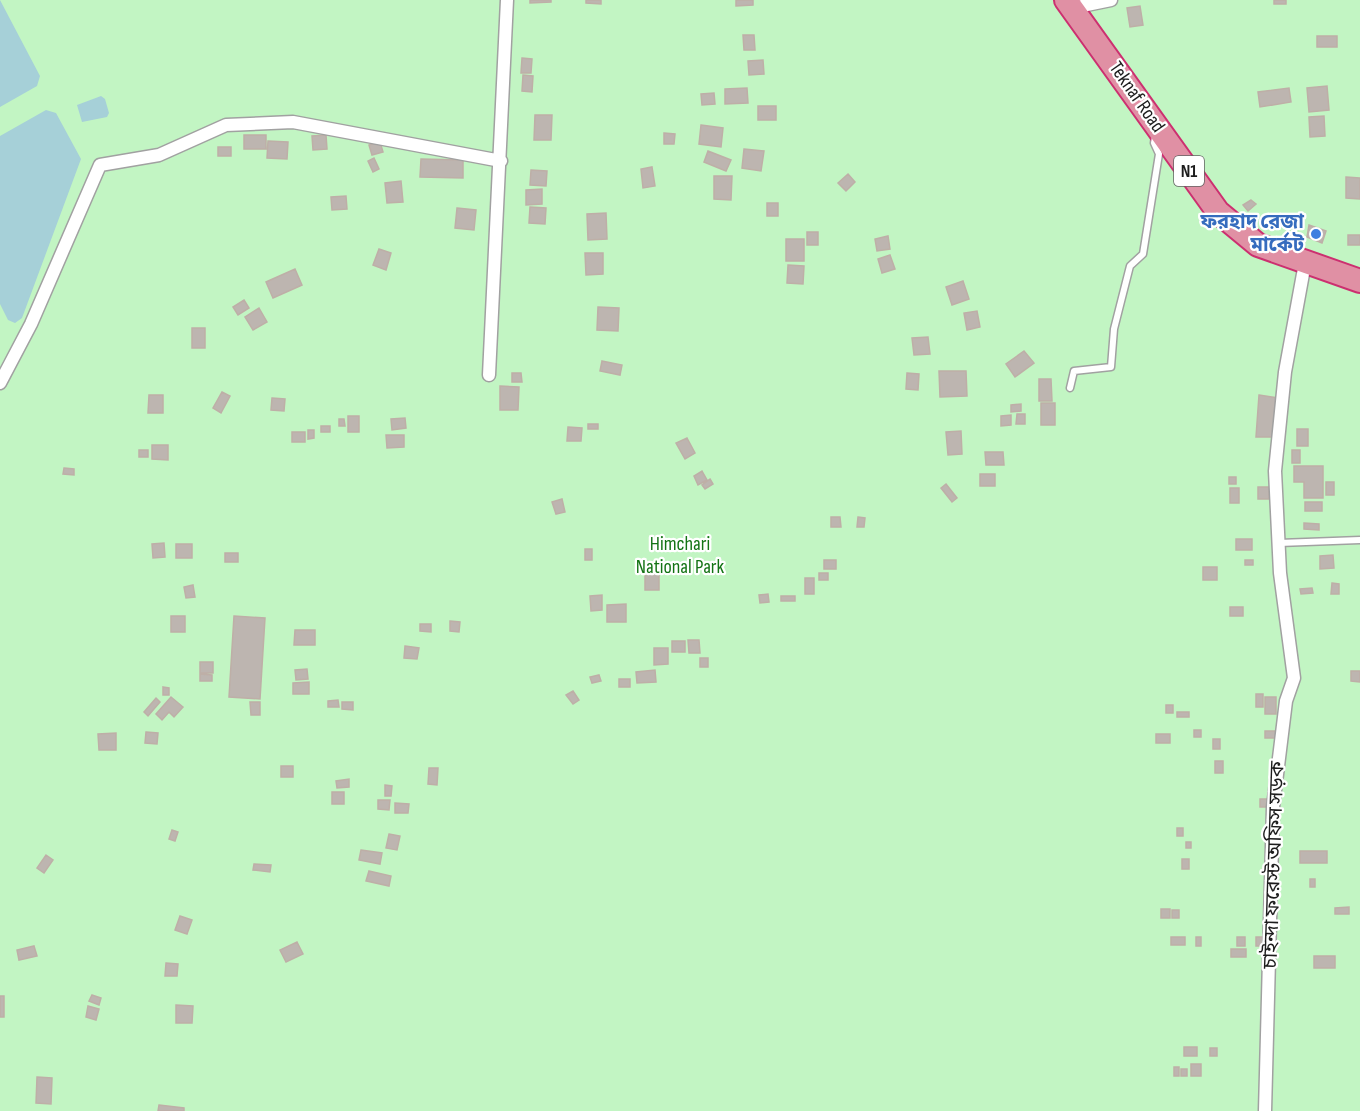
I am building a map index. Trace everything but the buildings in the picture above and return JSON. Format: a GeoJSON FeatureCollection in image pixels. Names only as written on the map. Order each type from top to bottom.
{"type":"FeatureCollection","features":[{"type":"Feature","properties":{"kind":"highway","name":"Teknaf Road"},"geometry":{"type":"LineString","coordinates":[[1069,4],[1218,212],[1258,245],[1360,281]]}},
{"type":"Feature","properties":{"kind":"street"},"geometry":{"type":"LineString","coordinates":[[489,375],[507,0]]}},
{"type":"Feature","properties":{"kind":"street"},"geometry":{"type":"LineString","coordinates":[[1069,4],[1111,0]]}},
{"type":"Feature","properties":{"kind":"street"},"geometry":{"type":"LineString","coordinates":[[0,383],[31,324],[100,165],[159,155],[226,125],[293,122],[501,161]]}},
{"type":"Feature","properties":{"kind":"street","name":"চাইন্দা ফরেস্ট অফিস সড়ক"},"geometry":{"type":"LineString","coordinates":[[1265,1111],[1274,807],[1286,700],[1294,678],[1279,543],[1275,471],[1285,372],[1305,263]]}},
{"type":"Feature","properties":{"kind":"lane"},"geometry":{"type":"LineString","coordinates":[[1070,388],[1074,371],[1111,367],[1114,329],[1130,266],[1143,254],[1159,154],[1154,143],[1157,127]]}},
{"type":"Feature","properties":{"kind":"lane"},"geometry":{"type":"LineString","coordinates":[[1279,543],[1360,540]]}},
{"type":"Feature","properties":{"kind":"green space","name":"Himchari National Park"},"geometry":{"type":"Polygon","coordinates":[[[0,0],[1360,0],[1360,1111],[0,1111],[0,0]]]}},
{"type":"Feature","properties":{"kind":"water"},"geometry":{"type":"Polygon","coordinates":[[[0,0],[40,76],[37,86],[0,107],[0,0]]]}},
{"type":"Feature","properties":{"kind":"water"},"geometry":{"type":"Polygon","coordinates":[[[101,96],[105,99],[109,113],[107,117],[82,122],[77,105],[101,96]]]}},
{"type":"Feature","properties":{"kind":"water"},"geometry":{"type":"Polygon","coordinates":[[[46,110],[56,113],[81,159],[22,318],[15,323],[8,320],[0,304],[0,136],[46,110]]]}},
{"type":"Feature","properties":{"kind":"place","name":"ফরহাদ রেজা মার্কেট"},"geometry":{"type":"Point","coordinates":[1316,234]}}]}
